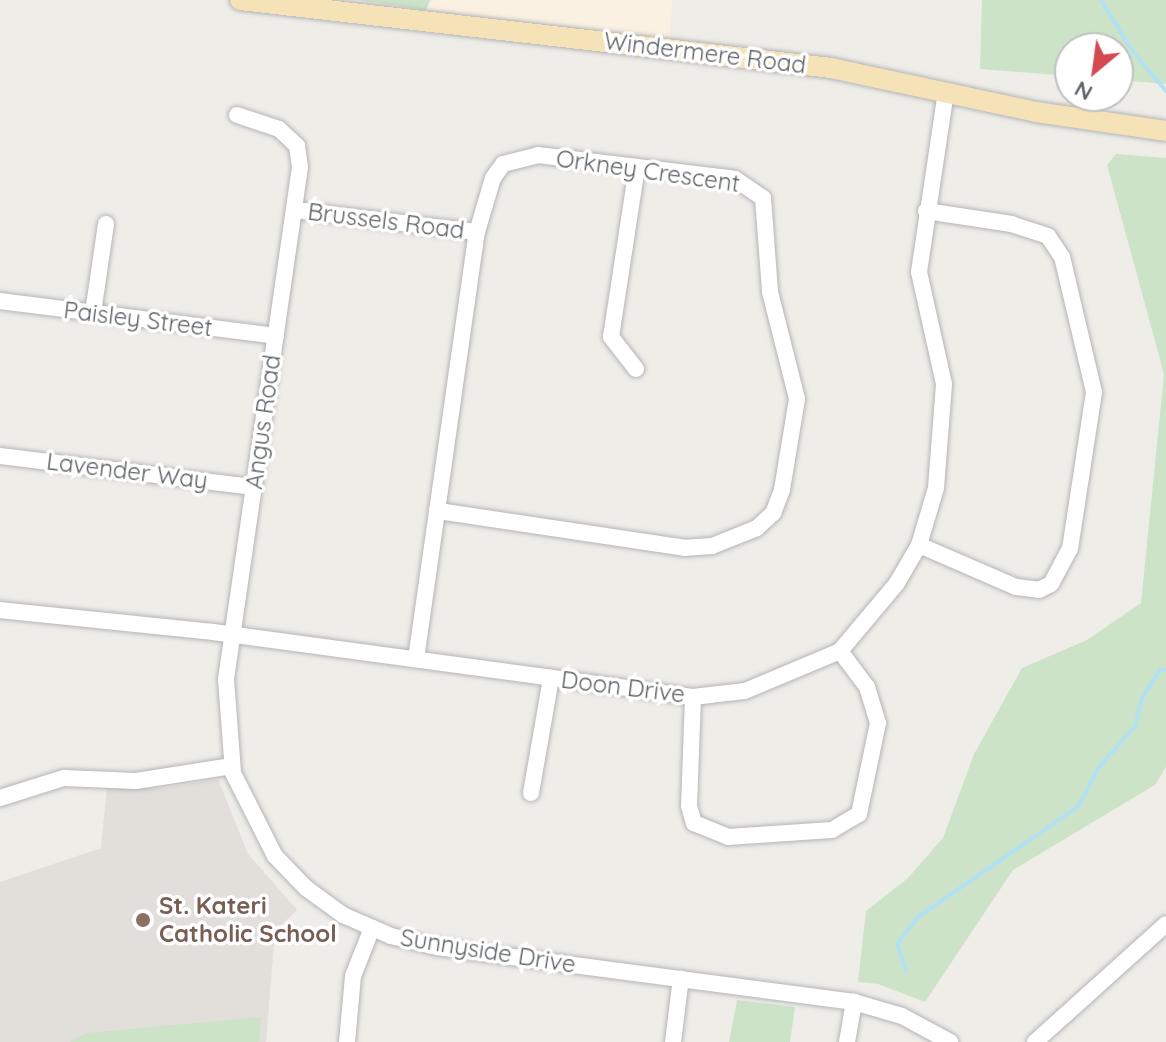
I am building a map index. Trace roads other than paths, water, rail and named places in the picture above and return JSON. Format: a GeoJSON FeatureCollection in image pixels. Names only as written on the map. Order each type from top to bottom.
{"type":"FeatureCollection","features":[{"type":"Feature","properties":{"kind":"main road","name":"Windermere Road"},"geometry":{"type":"LineString","coordinates":[[240,0],[831,68],[1036,112],[1166,131]]}},
{"type":"Feature","properties":{"kind":"street","name":"Doon Drive"},"geometry":{"type":"LineString","coordinates":[[0,610],[232,635],[693,697],[745,691],[840,651],[897,583],[919,545],[936,488],[944,384],[919,272],[946,91]]}},
{"type":"Feature","properties":{"kind":"street","name":"Angus Road"},"geometry":{"type":"LineString","coordinates":[[232,635],[295,210],[297,146],[279,129],[237,115]]}},
{"type":"Feature","properties":{"kind":"street","name":"Orkney Crescent"},"geometry":{"type":"LineString","coordinates":[[416,659],[437,511],[477,232],[493,178],[503,164],[521,156],[735,179],[763,198],[770,292],[797,399],[782,490],[773,513],[737,539],[686,548],[437,511]]}},
{"type":"Feature","properties":{"kind":"street"},"geometry":{"type":"LineString","coordinates":[[636,369],[611,337],[637,167]]}},
{"type":"Feature","properties":{"kind":"street","name":"Brussels Road"},"geometry":{"type":"LineString","coordinates":[[295,210],[477,232]]}},
{"type":"Feature","properties":{"kind":"street"},"geometry":{"type":"LineString","coordinates":[[919,545],[1016,587],[1039,590],[1051,584],[1070,549],[1094,392],[1062,257],[1048,236],[1012,224],[926,211]]}},
{"type":"Feature","properties":{"kind":"street"},"geometry":{"type":"LineString","coordinates":[[93,313],[106,224]]}},
{"type":"Feature","properties":{"kind":"street","name":"Paisley Street"},"geometry":{"type":"LineString","coordinates":[[0,301],[276,336]]}},
{"type":"Feature","properties":{"kind":"street","name":"Lavender Way"},"geometry":{"type":"LineString","coordinates":[[0,456],[254,487]]}},
{"type":"Feature","properties":{"kind":"street","name":"Sunnyside Drive"},"geometry":{"type":"LineString","coordinates":[[232,635],[226,679],[232,766],[253,817],[289,872],[343,915],[372,928],[437,947],[854,1002],[902,1016],[950,1042]]}},
{"type":"Feature","properties":{"kind":"street"},"geometry":{"type":"LineString","coordinates":[[693,697],[689,806],[694,823],[728,837],[832,830],[859,814],[878,723],[867,687],[840,651]]}},
{"type":"Feature","properties":{"kind":"street"},"geometry":{"type":"LineString","coordinates":[[531,793],[551,678]]}},
{"type":"Feature","properties":{"kind":"street"},"geometry":{"type":"LineString","coordinates":[[0,798],[64,778],[136,781],[232,766]]}},
{"type":"Feature","properties":{"kind":"street"},"geometry":{"type":"LineString","coordinates":[[1035,1042],[1166,924]]}},
{"type":"Feature","properties":{"kind":"street"},"geometry":{"type":"LineString","coordinates":[[347,1042],[353,976],[372,928]]}},
{"type":"Feature","properties":{"kind":"street"},"geometry":{"type":"LineString","coordinates":[[673,1042],[681,978]]}},
{"type":"Feature","properties":{"kind":"street"},"geometry":{"type":"LineString","coordinates":[[847,1042],[854,1002]]}},
{"type":"Feature","properties":{"kind":"waterway"},"geometry":{"type":"LineString","coordinates":[[1101,0],[1133,52],[1166,91]]}},
{"type":"Feature","properties":{"kind":"waterway"},"geometry":{"type":"LineString","coordinates":[[906,971],[897,944],[918,917],[1079,806],[1098,768],[1135,726],[1142,698],[1160,670],[1166,670]]}},
{"type":"Feature","properties":{"kind":"place","name":"St. Kateri Catholic School"},"geometry":{"type":"Point","coordinates":[143,920]}}]}
